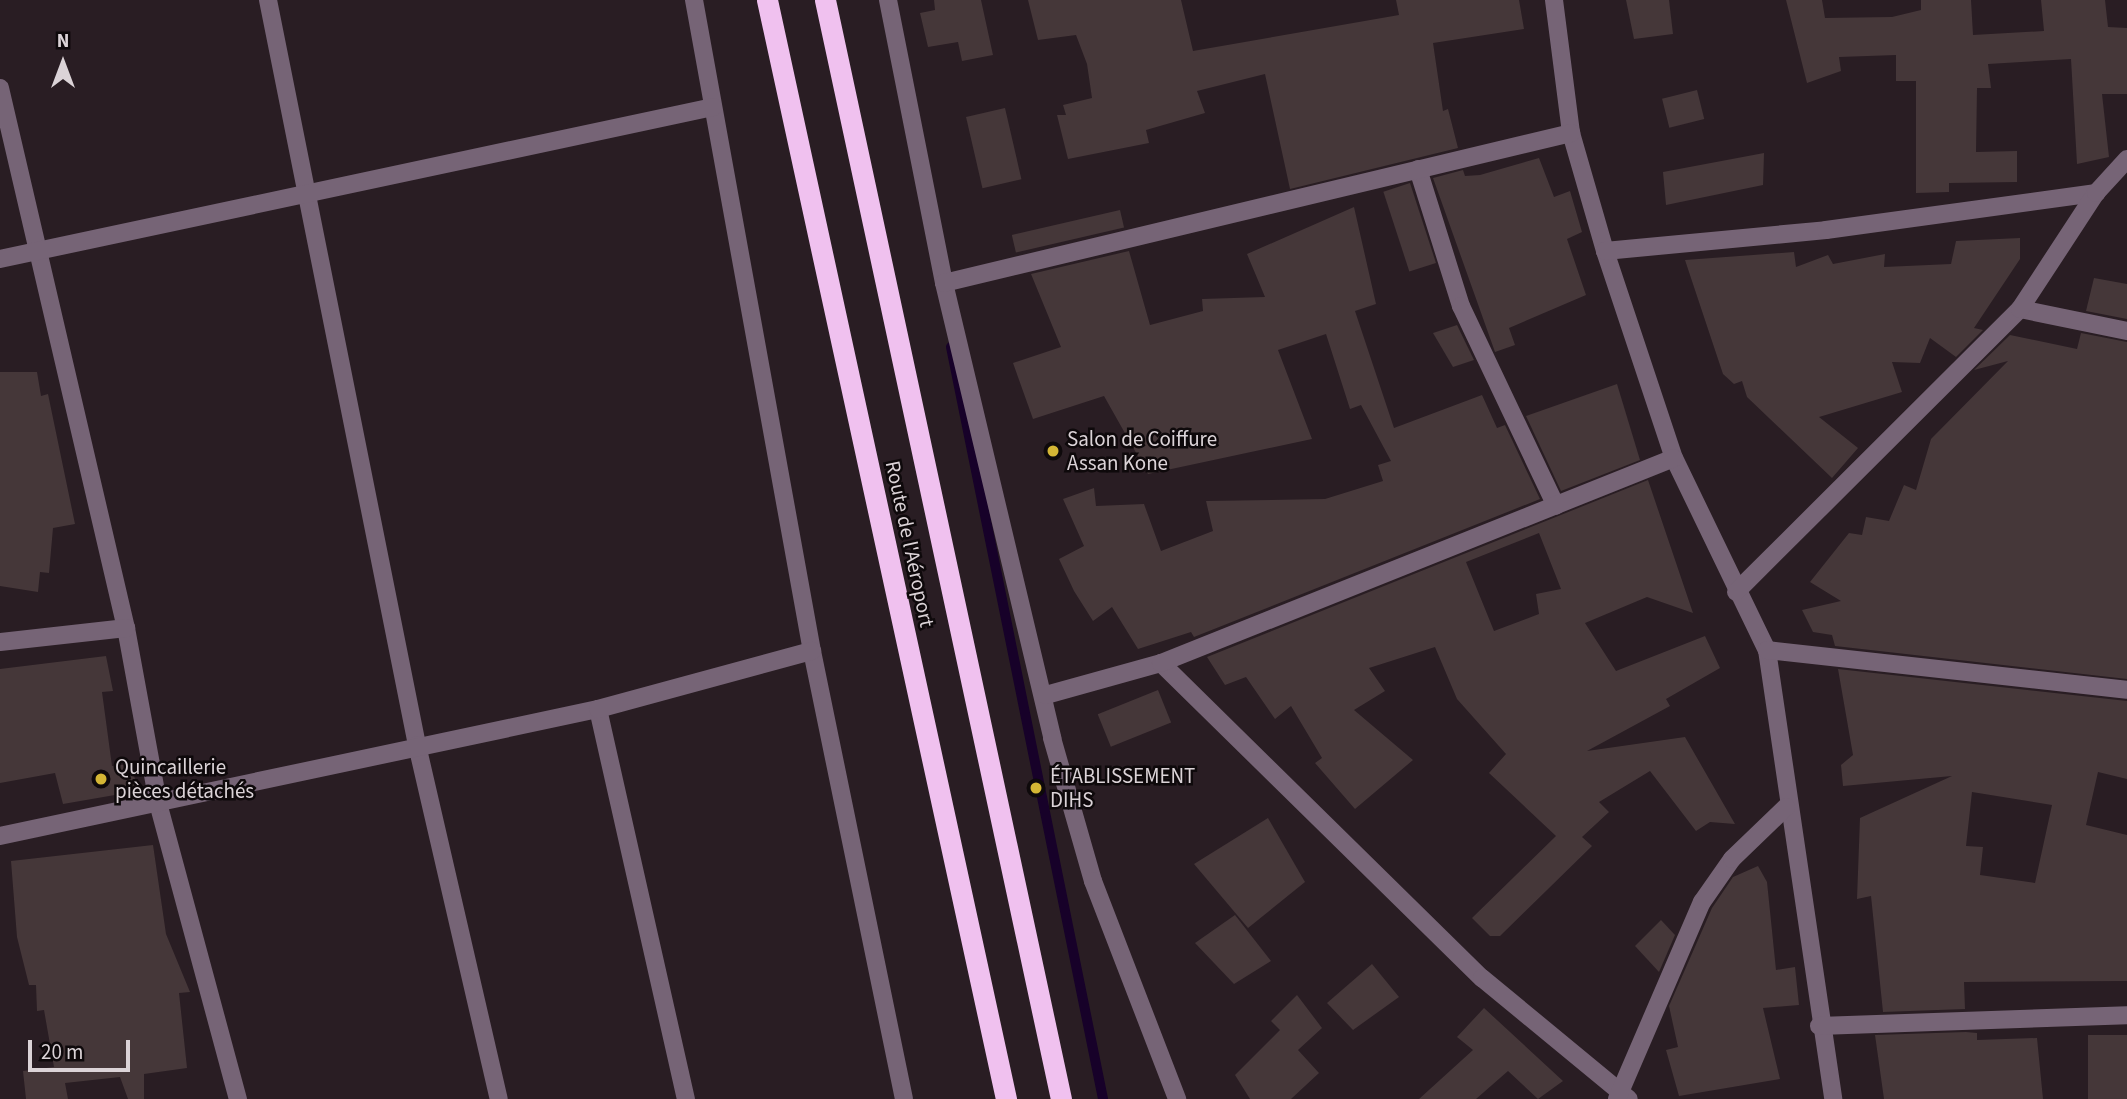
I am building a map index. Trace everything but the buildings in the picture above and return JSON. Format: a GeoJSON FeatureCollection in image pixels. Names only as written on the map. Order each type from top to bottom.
{"type":"FeatureCollection","features":[{"type":"Feature","properties":{"kind":"highway","name":"Route de l'Aéroport"},"geometry":{"type":"LineString","coordinates":[[766,0],[1006,1099]]}},
{"type":"Feature","properties":{"kind":"highway","name":"Route de l'Aéroport"},"geometry":{"type":"LineString","coordinates":[[825,0],[1061,1099]]}},
{"type":"Feature","properties":{"kind":"street"},"geometry":{"type":"LineString","coordinates":[[268,0],[417,745],[499,1099]]}},
{"type":"Feature","properties":{"kind":"street"},"geometry":{"type":"LineString","coordinates":[[694,0],[812,651],[904,1099]]}},
{"type":"Feature","properties":{"kind":"street"},"geometry":{"type":"LineString","coordinates":[[888,0],[944,283],[1093,881],[1177,1099]]}},
{"type":"Feature","properties":{"kind":"street"},"geometry":{"type":"LineString","coordinates":[[1554,0],[1571,133],[1605,251],[1674,458],[1736,592],[1767,650],[1786,807],[1819,1026],[1833,1099]]}},
{"type":"Feature","properties":{"kind":"street"},"geometry":{"type":"LineString","coordinates":[[0,88],[40,245],[125,628],[158,803],[239,1099]]}},
{"type":"Feature","properties":{"kind":"street"},"geometry":{"type":"LineString","coordinates":[[0,259],[40,245],[307,195],[713,107]]}},
{"type":"Feature","properties":{"kind":"street"},"geometry":{"type":"LineString","coordinates":[[944,283],[1571,133]]}},
{"type":"Feature","properties":{"kind":"street"},"geometry":{"type":"LineString","coordinates":[[1736,592],[2020,309],[2096,193],[2127,159]]}},
{"type":"Feature","properties":{"kind":"street"},"geometry":{"type":"LineString","coordinates":[[1419,169],[1461,306],[1556,506]]}},
{"type":"Feature","properties":{"kind":"street"},"geometry":{"type":"LineString","coordinates":[[1605,251],[1826,230],[2096,193]]}},
{"type":"Feature","properties":{"kind":"street"},"geometry":{"type":"LineString","coordinates":[[2020,309],[2127,331]]}},
{"type":"Feature","properties":{"kind":"street"},"geometry":{"type":"LineString","coordinates":[[1046,695],[1161,663],[1674,458]]}},
{"type":"Feature","properties":{"kind":"street"},"geometry":{"type":"LineString","coordinates":[[0,642],[125,628]]}},
{"type":"Feature","properties":{"kind":"street"},"geometry":{"type":"LineString","coordinates":[[1767,650],[2127,690]]}},
{"type":"Feature","properties":{"kind":"street"},"geometry":{"type":"LineString","coordinates":[[0,836],[417,745],[598,709],[812,651]]}},
{"type":"Feature","properties":{"kind":"street"},"geometry":{"type":"LineString","coordinates":[[1161,663],[1482,978],[1623,1097],[1702,902],[1732,859],[1786,807]]}},
{"type":"Feature","properties":{"kind":"street"},"geometry":{"type":"LineString","coordinates":[[598,709],[685,1099]]}},
{"type":"Feature","properties":{"kind":"street"},"geometry":{"type":"LineString","coordinates":[[1819,1026],[2127,1015]]}},
{"type":"Feature","properties":{"kind":"waterway"},"geometry":{"type":"LineString","coordinates":[[951,347],[1103,1099]]}},
{"type":"Feature","properties":{"kind":"place","name":"Salon de Coiffure Assan Kone"},"geometry":{"type":"Point","coordinates":[1053,451]}},
{"type":"Feature","properties":{"kind":"place","name":"Quincaillerie pièces détachés"},"geometry":{"type":"Point","coordinates":[101,779]}},
{"type":"Feature","properties":{"kind":"place","name":"ÉTABLISSEMENT DIHS"},"geometry":{"type":"Point","coordinates":[1036,788]}}]}
